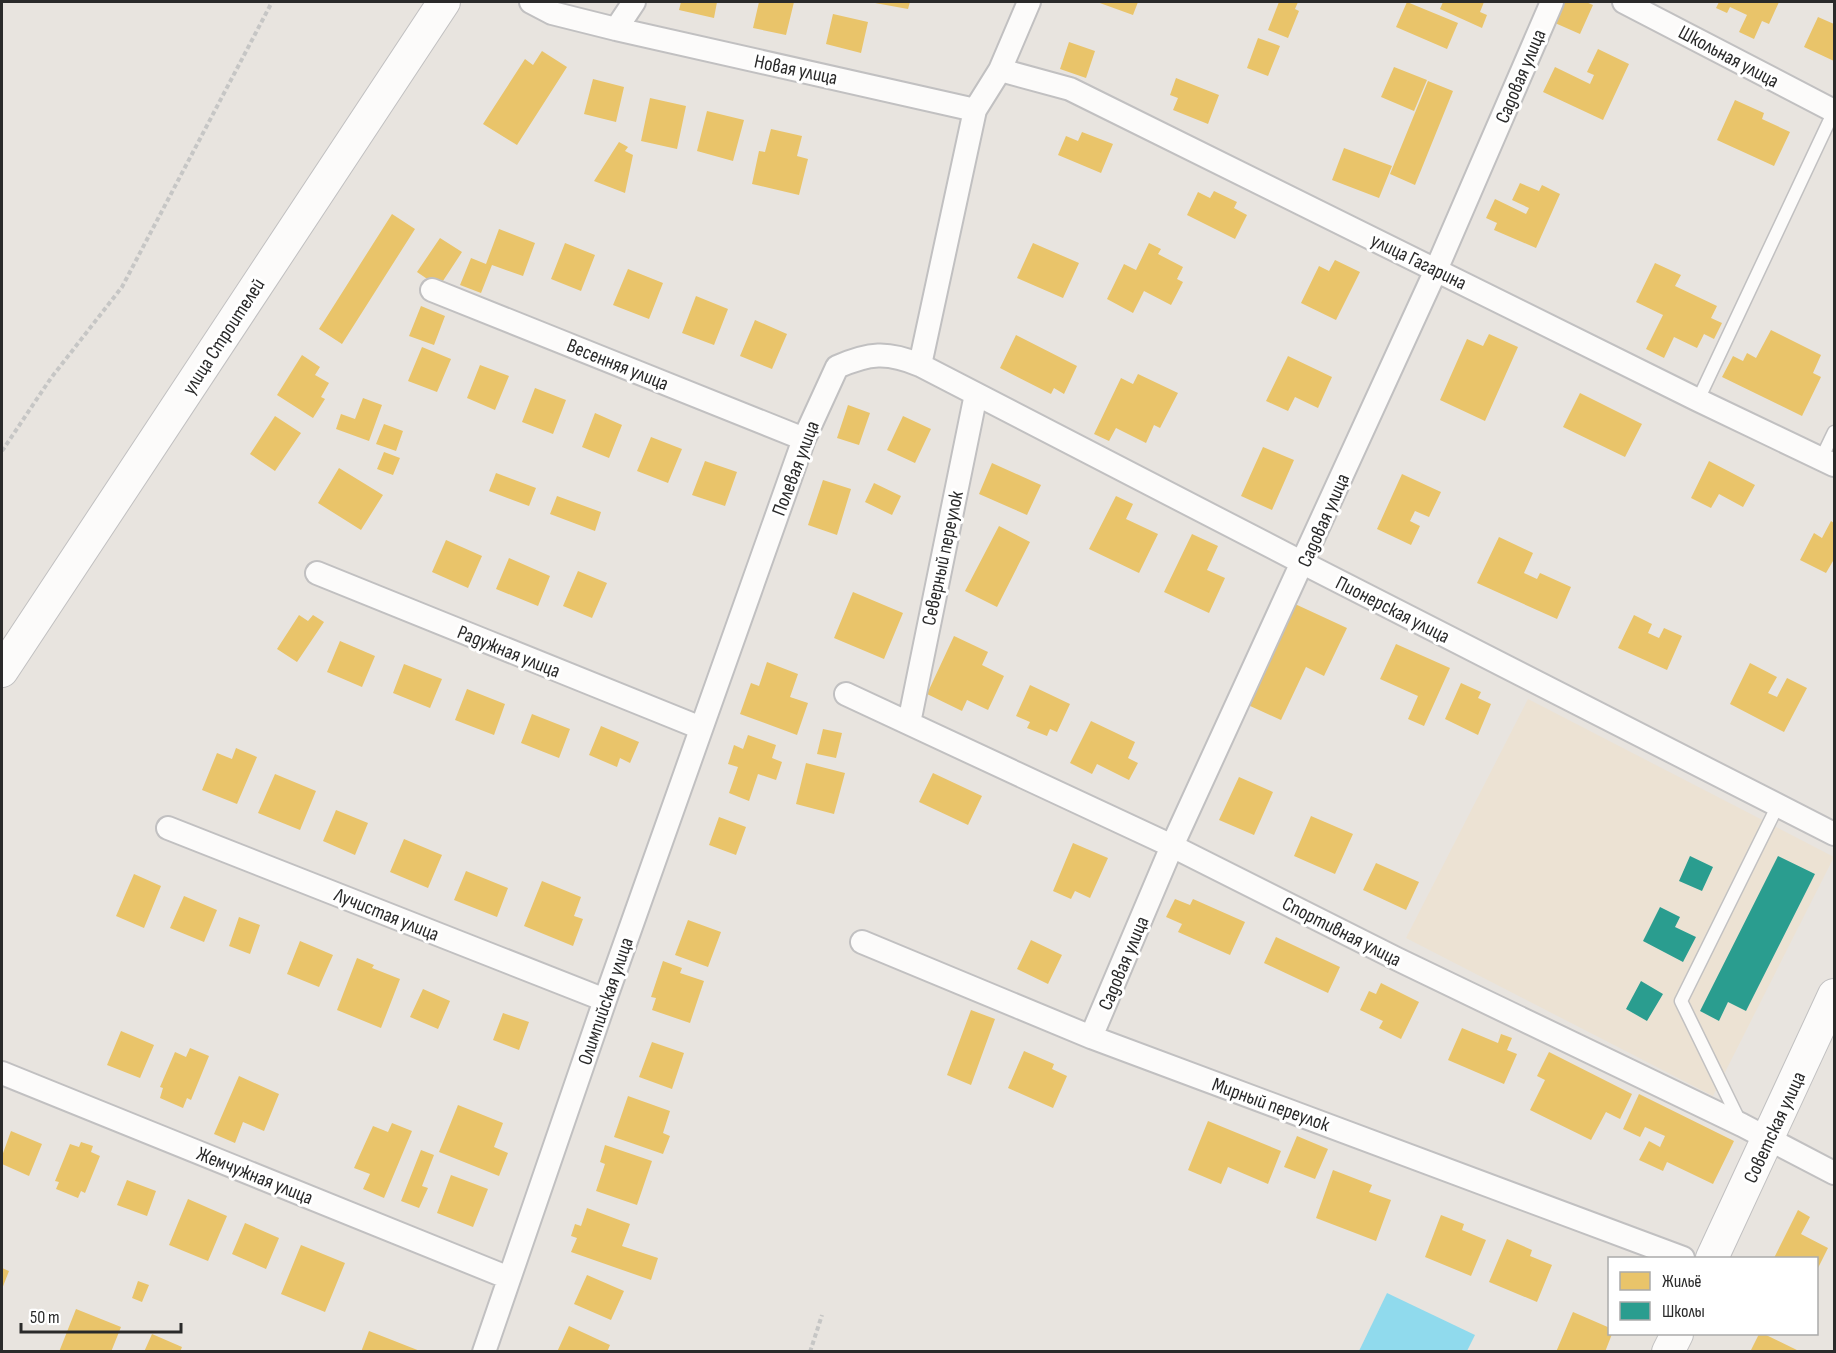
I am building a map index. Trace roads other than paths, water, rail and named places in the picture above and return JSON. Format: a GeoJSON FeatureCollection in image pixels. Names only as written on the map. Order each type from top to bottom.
{"type":"FeatureCollection","features":[{"type":"Feature","properties":{"kind":"main road","name":"улица Строителей"},"geometry":{"type":"LineString","coordinates":[[2,671],[444,2]]}},
{"type":"Feature","properties":{"kind":"main road","name":"Советская улица"},"geometry":{"type":"LineString","coordinates":[[1712,1257],[1755,1132],[1834,996]]}},
{"type":"Feature","properties":{"kind":"main road"},"geometry":{"type":"LineString","coordinates":[[1668,1352],[1676,1335]]}},
{"type":"Feature","properties":{"kind":"street","name":"Новая улица"},"geometry":{"type":"LineString","coordinates":[[531,2],[552,13],[616,29],[975,110]]}},
{"type":"Feature","properties":{"kind":"street"},"geometry":{"type":"LineString","coordinates":[[616,29],[634,2]]}},
{"type":"Feature","properties":{"kind":"street"},"geometry":{"type":"LineString","coordinates":[[920,365],[975,110],[1000,70],[1029,2]]}},
{"type":"Feature","properties":{"kind":"street","name":"Садовая улица"},"geometry":{"type":"LineString","coordinates":[[1091,1037],[1173,846],[1436,270],[1552,2]]}},
{"type":"Feature","properties":{"kind":"street","name":"Школьная улица"},"geometry":{"type":"LineString","coordinates":[[1624,2],[1834,111]]}},
{"type":"Feature","properties":{"kind":"street","name":"улица Гагарина"},"geometry":{"type":"LineString","coordinates":[[1000,70],[1070,89],[1828,462]]}},
{"type":"Feature","properties":{"kind":"street","name":"Весенняя улица"},"geometry":{"type":"LineString","coordinates":[[432,290],[804,438]]}},
{"type":"Feature","properties":{"kind":"street","name":"Полевая улица"},"geometry":{"type":"LineString","coordinates":[[728,652],[804,438],[837,367],[859,357],[883,355],[902,357],[920,365]]}},
{"type":"Feature","properties":{"kind":"street","name":"Пионерская улица"},"geometry":{"type":"LineString","coordinates":[[920,365],[1834,834]]}},
{"type":"Feature","properties":{"kind":"street","name":"Северный переулок"},"geometry":{"type":"LineString","coordinates":[[909,723],[976,394]]}},
{"type":"Feature","properties":{"kind":"street","name":"Радужная улица"},"geometry":{"type":"LineString","coordinates":[[317,573],[701,728]]}},
{"type":"Feature","properties":{"kind":"street","name":"Олимпийская улица"},"geometry":{"type":"LineString","coordinates":[[484,1352],[728,652]]}},
{"type":"Feature","properties":{"kind":"street","name":"Спортивная улица"},"geometry":{"type":"LineString","coordinates":[[846,694],[1173,846],[1397,959],[1755,1132],[1834,1173]]}},
{"type":"Feature","properties":{"kind":"street","name":"Лучистая улица"},"geometry":{"type":"LineString","coordinates":[[168,828],[605,1000]]}},
{"type":"Feature","properties":{"kind":"street","name":"Мирный переулок"},"geometry":{"type":"LineString","coordinates":[[862,942],[1091,1037],[1680,1257]]}},
{"type":"Feature","properties":{"kind":"street","name":"Жемчужная улица"},"geometry":{"type":"LineString","coordinates":[[2,1072],[509,1278]]}},
{"type":"Feature","properties":{"kind":"lane"},"geometry":{"type":"LineString","coordinates":[[1698,400],[1834,111]]}},
{"type":"Feature","properties":{"kind":"lane"},"geometry":{"type":"LineString","coordinates":[[1828,462],[1834,432]]}},
{"type":"Feature","properties":{"kind":"lane"},"geometry":{"type":"LineString","coordinates":[[1755,1132],[1681,1001],[1779,805]]}},
{"type":"Feature","properties":{"kind":"water"},"geometry":{"type":"Polygon","coordinates":[[[1387,1293],[1475,1335],[1467,1351],[1359,1351],[1387,1293]]]}}]}
